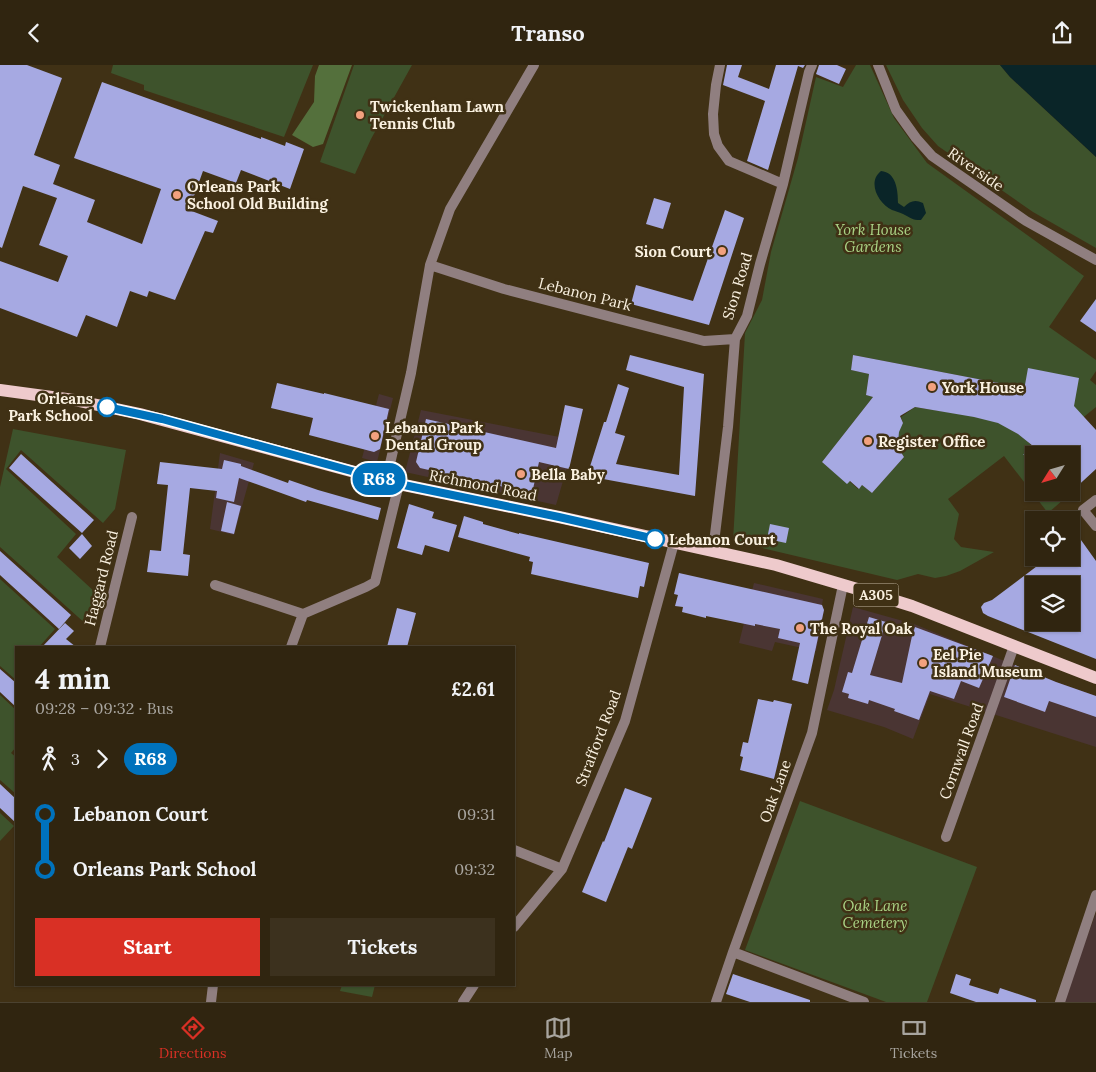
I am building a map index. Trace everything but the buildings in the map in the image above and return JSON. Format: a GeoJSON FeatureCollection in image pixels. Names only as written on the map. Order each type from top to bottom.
{"type":"FeatureCollection","features":[{"type":"Feature","properties":{"kind":"main road","name":"Richmond Road"},"geometry":{"type":"LineString","coordinates":[[0,390],[74,400],[155,418],[386,481],[776,565],[928,612],[1014,646]]}},
{"type":"Feature","properties":{"kind":"main road","name":"A305"},"geometry":{"type":"LineString","coordinates":[[1014,646],[1096,678]]}},
{"type":"Feature","properties":{"kind":"street"},"geometry":{"type":"LineString","coordinates":[[386,481],[411,373],[430,265],[450,209],[534,65]]}},
{"type":"Feature","properties":{"kind":"street"},"geometry":{"type":"LineString","coordinates":[[720,65],[713,114],[714,134],[718,145],[729,161],[783,184]]}},
{"type":"Feature","properties":{"kind":"street","name":"Sion Road"},"geometry":{"type":"LineString","coordinates":[[714,551],[728,427],[735,339],[747,316],[783,184],[812,65]]}},
{"type":"Feature","properties":{"kind":"street","name":"Riverside"},"geometry":{"type":"LineString","coordinates":[[878,65],[896,110],[916,138],[932,156],[1026,221],[1096,260]]}},
{"type":"Feature","properties":{"kind":"street","name":"Lebanon Park"},"geometry":{"type":"LineString","coordinates":[[430,265],[504,289],[704,341],[735,339]]}},
{"type":"Feature","properties":{"kind":"street"},"geometry":{"type":"LineString","coordinates":[[215,585],[303,614],[375,582],[399,484]]}},
{"type":"Feature","properties":{"kind":"street"},"geometry":{"type":"LineString","coordinates":[[1096,500],[1083,510],[1096,526]]}},
{"type":"Feature","properties":{"kind":"street","name":"Haggard Road"},"geometry":{"type":"LineString","coordinates":[[100,646],[132,517]]}},
{"type":"Feature","properties":{"kind":"street","name":"Strafford Road"},"geometry":{"type":"LineString","coordinates":[[515,926],[562,869],[624,721],[674,543]]}},
{"type":"Feature","properties":{"kind":"street","name":"Oak Lane"},"geometry":{"type":"LineString","coordinates":[[716,1002],[812,733],[843,585]]}},
{"type":"Feature","properties":{"kind":"street"},"geometry":{"type":"LineString","coordinates":[[292,646],[303,614]]}},
{"type":"Feature","properties":{"kind":"street","name":"Cornwall Road"},"geometry":{"type":"LineString","coordinates":[[946,837],[1014,646]]}},
{"type":"Feature","properties":{"kind":"street"},"geometry":{"type":"LineString","coordinates":[[515,851],[562,869]]}},
{"type":"Feature","properties":{"kind":"street"},"geometry":{"type":"LineString","coordinates":[[1060,1002],[1096,895]]}},
{"type":"Feature","properties":{"kind":"street"},"geometry":{"type":"LineString","coordinates":[[733,952],[864,1002]]}},
{"type":"Feature","properties":{"kind":"street"},"geometry":{"type":"LineString","coordinates":[[210,1002],[213,986]]}},
{"type":"Feature","properties":{"kind":"street"},"geometry":{"type":"LineString","coordinates":[[463,1002],[473,986]]}},
{"type":"Feature","properties":{"kind":"shaded area"},"geometry":{"type":"Polygon","coordinates":[[[379,394],[393,398],[377,462],[362,458],[379,394]]]}},
{"type":"Feature","properties":{"kind":"shaded area"},"geometry":{"type":"Polygon","coordinates":[[[421,410],[575,440],[556,505],[405,472],[421,410]]]}},
{"type":"Feature","properties":{"kind":"shaded area"},"geometry":{"type":"Polygon","coordinates":[[[220,453],[254,463],[234,535],[210,529],[220,453]]]}},
{"type":"Feature","properties":{"kind":"shaded area"},"geometry":{"type":"Polygon","coordinates":[[[754,583],[823,599],[822,605],[824,610],[816,651],[775,642],[772,651],[739,643],[754,583]]]}},
{"type":"Feature","properties":{"kind":"shaded area"},"geometry":{"type":"Polygon","coordinates":[[[853,607],[914,624],[1056,682],[1096,696],[1096,747],[930,694],[913,739],[884,727],[827,710],[834,690],[853,607]]]}},
{"type":"Feature","properties":{"kind":"shaded area"},"geometry":{"type":"Polygon","coordinates":[[[1096,913],[1096,1002],[1063,1002],[1066,993],[1096,913]]]}},
{"type":"Feature","properties":{"kind":"green space"},"geometry":{"type":"Polygon","coordinates":[[[113,65],[313,65],[284,137],[144,90],[144,85],[111,73],[113,65]]]}},
{"type":"Feature","properties":{"kind":"green space"},"geometry":{"type":"Polygon","coordinates":[[[319,65],[352,65],[323,144],[313,147],[292,135],[314,102],[315,76],[319,65]]]}},
{"type":"Feature","properties":{"kind":"green space","name":"Twickenham Lawn Tennis Club"},"geometry":{"type":"Polygon","coordinates":[[[354,65],[412,65],[371,139],[355,174],[320,162],[354,65]]]}},
{"type":"Feature","properties":{"kind":"green space","name":"York House Gardens"},"geometry":{"type":"Polygon","coordinates":[[[856,65],[870,65],[894,118],[927,163],[1084,276],[1049,327],[1096,360],[1096,371],[1090,380],[1096,385],[1096,407],[1080,420],[1027,399],[1004,384],[853,355],[851,370],[869,374],[866,395],[873,397],[822,462],[847,483],[849,481],[858,489],[862,485],[872,493],[904,457],[898,440],[900,427],[903,423],[901,417],[915,407],[996,422],[1006,426],[1032,446],[1025,446],[1025,483],[1004,456],[948,499],[959,514],[954,539],[961,547],[994,552],[960,571],[946,576],[935,578],[918,574],[897,580],[733,541],[745,333],[762,300],[771,252],[798,158],[816,77],[843,87],[856,65]]]}},
{"type":"Feature","properties":{"kind":"green space"},"geometry":{"type":"Polygon","coordinates":[[[886,65],[1000,65],[1010,77],[1096,157],[1096,248],[1033,212],[938,146],[922,128],[903,100],[886,65]]]}},
{"type":"Feature","properties":{"kind":"green space"},"geometry":{"type":"Polygon","coordinates":[[[13,429],[126,450],[115,509],[103,523],[21,450],[6,469],[76,534],[57,557],[96,593],[87,625],[0,547],[0,487],[13,429]]]}},
{"type":"Feature","properties":{"kind":"green space"},"geometry":{"type":"Polygon","coordinates":[[[1039,501],[1062,501],[1050,511],[1046,511],[1039,501]]]}},
{"type":"Feature","properties":{"kind":"green space"},"geometry":{"type":"Polygon","coordinates":[[[0,579],[55,629],[40,646],[15,646],[15,679],[0,666],[0,579]]]}},
{"type":"Feature","properties":{"kind":"green space"},"geometry":{"type":"Polygon","coordinates":[[[0,695],[15,709],[15,748],[11,753],[15,756],[15,793],[0,780],[0,695]]]}},
{"type":"Feature","properties":{"kind":"green space","name":"Oak Lane Cemetery"},"geometry":{"type":"Polygon","coordinates":[[[800,801],[977,867],[927,1002],[886,1002],[745,950],[800,801]]]}},
{"type":"Feature","properties":{"kind":"green space"},"geometry":{"type":"Polygon","coordinates":[[[0,813],[14,826],[0,841],[0,813]]]}},
{"type":"Feature","properties":{"kind":"green space"},"geometry":{"type":"Polygon","coordinates":[[[342,986],[375,986],[372,997],[340,991],[342,986]]]}},
{"type":"Feature","properties":{"kind":"water"},"geometry":{"type":"Polygon","coordinates":[[[1000,65],[1096,65],[1096,157],[1010,77],[1000,65]]]}},
{"type":"Feature","properties":{"kind":"water"},"geometry":{"type":"Polygon","coordinates":[[[881,171],[886,172],[893,178],[897,187],[898,203],[904,207],[913,201],[923,203],[926,213],[921,220],[913,219],[892,210],[882,203],[875,186],[877,176],[881,171]]]}},
{"type":"Feature","properties":{"kind":"bus line","name":"R68"},"geometry":{"type":"LineString","coordinates":[[107,407],[162,419],[399,484],[655,539]]}},
{"type":"Feature","properties":{"kind":"place","name":"Twickenham Lawn Tennis Club"},"geometry":{"type":"Point","coordinates":[360,115]}},
{"type":"Feature","properties":{"kind":"place","name":"Orleans Park School Old Building"},"geometry":{"type":"Point","coordinates":[177,195]}},
{"type":"Feature","properties":{"kind":"place","name":"Sion Court"},"geometry":{"type":"Point","coordinates":[722,251]}},
{"type":"Feature","properties":{"kind":"place","name":"York House"},"geometry":{"type":"Point","coordinates":[932,387]}},
{"type":"Feature","properties":{"kind":"place","name":"Orleans Park School"},"geometry":{"type":"Point","coordinates":[107,407]}},
{"type":"Feature","properties":{"kind":"place","name":"Lebanon Park Dental Group"},"geometry":{"type":"Point","coordinates":[375,436]}},
{"type":"Feature","properties":{"kind":"place","name":"Register Office"},"geometry":{"type":"Point","coordinates":[868,441]}},
{"type":"Feature","properties":{"kind":"place","name":"Bella Baby"},"geometry":{"type":"Point","coordinates":[521,474]}},
{"type":"Feature","properties":{"kind":"place","name":"Lebanon Court"},"geometry":{"type":"Point","coordinates":[655,539]}},
{"type":"Feature","properties":{"kind":"place","name":"The Royal Oak"},"geometry":{"type":"Point","coordinates":[800,628]}},
{"type":"Feature","properties":{"kind":"place","name":"Eel Pie Island Museum"},"geometry":{"type":"Point","coordinates":[923,663]}}]}
